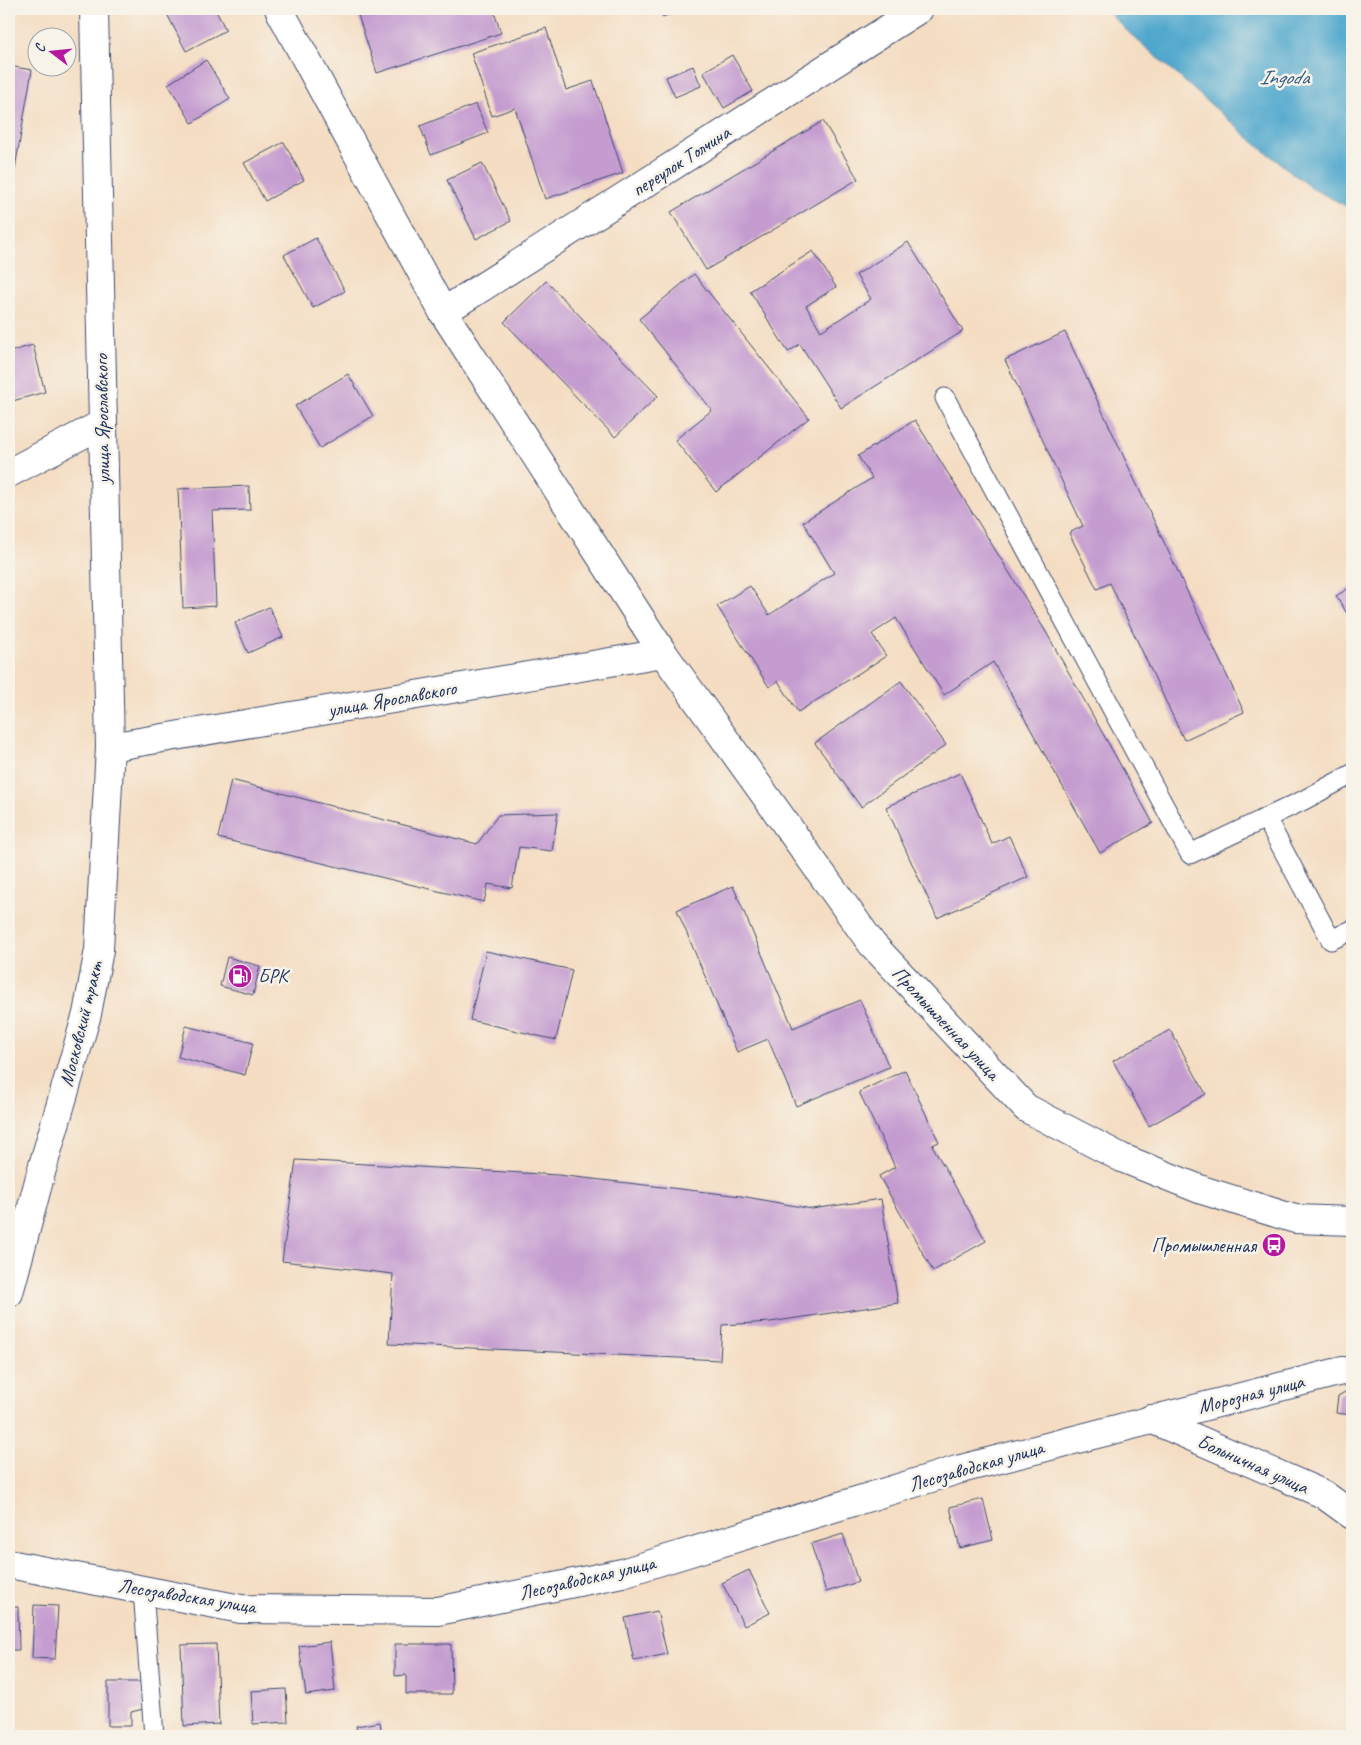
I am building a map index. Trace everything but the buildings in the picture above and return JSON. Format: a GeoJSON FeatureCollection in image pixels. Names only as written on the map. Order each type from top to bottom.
{"type":"FeatureCollection","features":[{"type":"Feature","properties":{"kind":"street","name":"улица Ярославского"},"geometry":{"type":"LineString","coordinates":[[94,9],[110,747],[663,653]]}},
{"type":"Feature","properties":{"kind":"street"},"geometry":{"type":"LineString","coordinates":[[279,9],[443,312],[663,653]]}},
{"type":"Feature","properties":{"kind":"street","name":"переулок Толчина"},"geometry":{"type":"LineString","coordinates":[[443,312],[919,9]]}},
{"type":"Feature","properties":{"kind":"street"},"geometry":{"type":"LineString","coordinates":[[9,473],[102,424]]}},
{"type":"Feature","properties":{"kind":"street","name":"Промышленная улица"},"geometry":{"type":"LineString","coordinates":[[663,653],[872,944],[1026,1108],[1122,1158],[1202,1190],[1295,1219],[1352,1221]]}},
{"type":"Feature","properties":{"kind":"street","name":"Московский тракт"},"geometry":{"type":"LineString","coordinates":[[9,1293],[87,1014],[99,950],[110,747]]}},
{"type":"Feature","properties":{"kind":"street","name":"Морозная улица"},"geometry":{"type":"LineString","coordinates":[[1151,1419],[1342,1371],[1352,1372]]}},
{"type":"Feature","properties":{"kind":"street","name":"Больничная улица"},"geometry":{"type":"LineString","coordinates":[[1151,1419],[1323,1494],[1352,1516]]}},
{"type":"Feature","properties":{"kind":"street","name":"Лесозаводская улица"},"geometry":{"type":"LineString","coordinates":[[9,1564],[241,1609],[438,1611],[622,1573],[957,1470],[1151,1419]]}},
{"type":"Feature","properties":{"kind":"lane"},"geometry":{"type":"LineString","coordinates":[[945,398],[1190,854],[1352,774]]}},
{"type":"Feature","properties":{"kind":"lane"},"geometry":{"type":"LineString","coordinates":[[1266,818],[1331,940],[1352,930]]}},
{"type":"Feature","properties":{"kind":"lane"},"geometry":{"type":"LineString","coordinates":[[143,1590],[154,1736]]}},
{"type":"Feature","properties":{"kind":"water","name":"Ingoda"},"geometry":{"type":"Polygon","coordinates":[[[1105,9],[1352,9],[1352,209],[1311,188],[1256,144],[1127,31],[1105,9]]]}},
{"type":"Feature","properties":{"kind":"place","name":"БРК"},"geometry":{"type":"Point","coordinates":[240,976]}},
{"type":"Feature","properties":{"kind":"place","name":"Промышленная"},"geometry":{"type":"Point","coordinates":[1274,1245]}}]}
